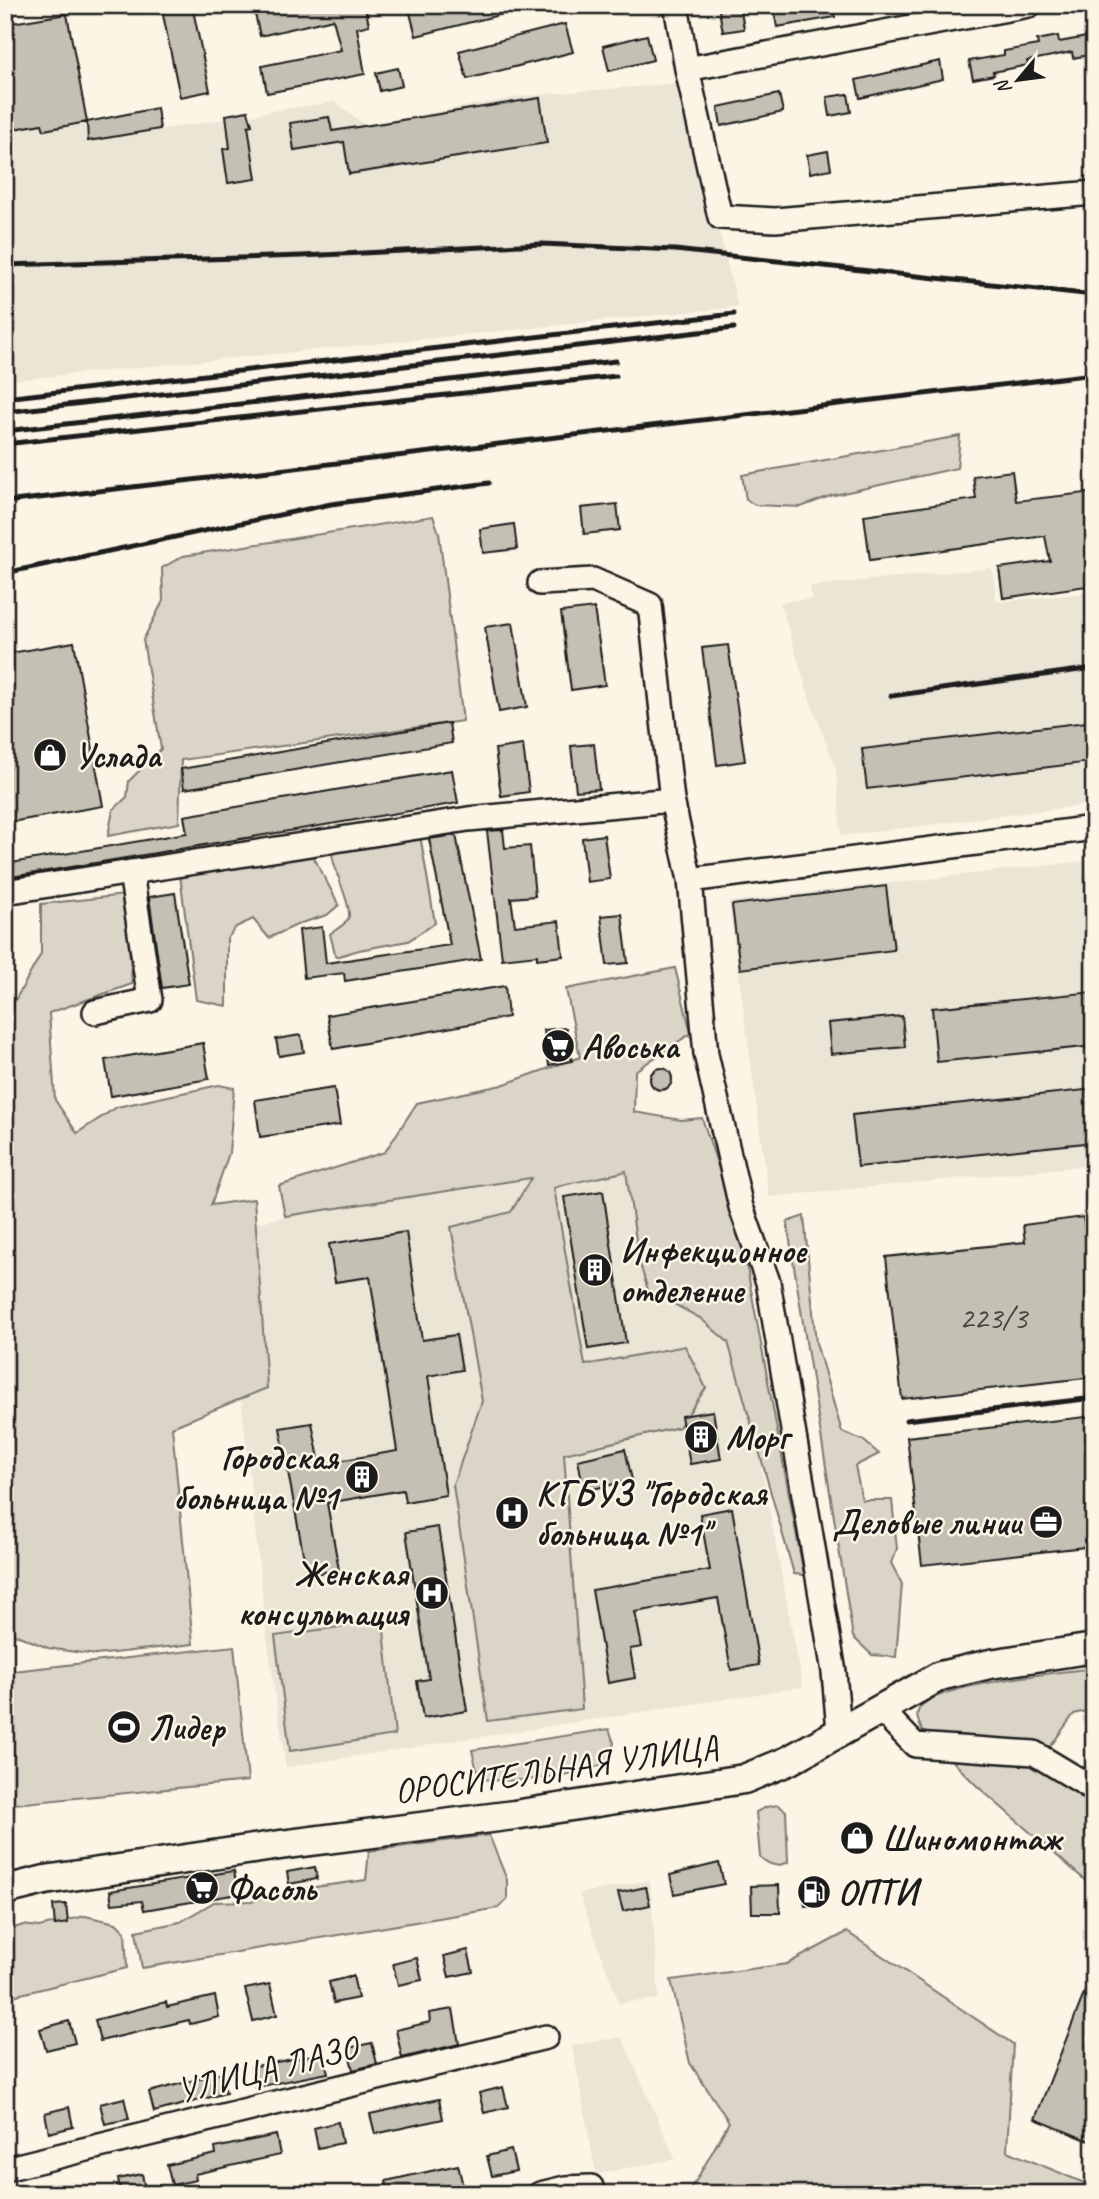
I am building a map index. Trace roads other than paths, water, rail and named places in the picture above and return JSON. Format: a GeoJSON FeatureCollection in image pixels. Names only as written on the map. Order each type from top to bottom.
{"type":"FeatureCollection","features":[{"type":"Feature","properties":{"kind":"main road","name":"ОРОСИТЕЛЬНАЯ УЛИЦА"},"geometry":{"type":"LineString","coordinates":[[5,1890],[45,1880],[280,1845],[526,1813],[733,1781],[788,1761],[940,1676],[1001,1662],[1094,1648]]}},
{"type":"Feature","properties":{"kind":"street"},"geometry":{"type":"LineString","coordinates":[[676,5],[687,69],[720,217],[775,220],[1094,193]]}},
{"type":"Feature","properties":{"kind":"street"},"geometry":{"type":"LineString","coordinates":[[687,69],[1029,5]]}},
{"type":"Feature","properties":{"kind":"street"},"geometry":{"type":"LineString","coordinates":[[540,583],[593,580],[650,605],[672,800],[690,880],[706,1054],[741,1207],[768,1282],[834,1672],[839,1731]]}},
{"type":"Feature","properties":{"kind":"street"},"geometry":{"type":"LineString","coordinates":[[5,892],[468,819],[672,800]]}},
{"type":"Feature","properties":{"kind":"street"},"geometry":{"type":"LineString","coordinates":[[690,880],[1094,828]]}},
{"type":"Feature","properties":{"kind":"street"},"geometry":{"type":"LineString","coordinates":[[95,1012],[150,1000],[131,872]]}},
{"type":"Feature","properties":{"kind":"street"},"geometry":{"type":"LineString","coordinates":[[880,1709],[915,1745],[1034,1753],[1094,1788]]}},
{"type":"Feature","properties":{"kind":"street","name":"УЛИЦА ЛАЗО"},"geometry":{"type":"LineString","coordinates":[[5,2169],[546,2037]]}},
{"type":"Feature","properties":{"kind":"street"},"geometry":{"type":"LineString","coordinates":[[540,2194],[565,2188],[591,2187]]}},
{"type":"Feature","properties":{"kind":"railway"},"geometry":{"type":"LineString","coordinates":[[5,265],[302,256],[542,244],[675,250],[1094,295]]}},
{"type":"Feature","properties":{"kind":"railway"},"geometry":{"type":"LineString","coordinates":[[5,398],[734,314]]}},
{"type":"Feature","properties":{"kind":"railway"},"geometry":{"type":"LineString","coordinates":[[5,412],[734,328]]}},
{"type":"Feature","properties":{"kind":"railway"},"geometry":{"type":"LineString","coordinates":[[5,431],[616,361]]}},
{"type":"Feature","properties":{"kind":"railway"},"geometry":{"type":"LineString","coordinates":[[5,502],[1094,374]]}},
{"type":"Feature","properties":{"kind":"railway"},"geometry":{"type":"LineString","coordinates":[[5,444],[616,376]]}},
{"type":"Feature","properties":{"kind":"railway"},"geometry":{"type":"LineString","coordinates":[[5,573],[331,504],[489,483]]}},
{"type":"Feature","properties":{"kind":"railway"},"geometry":{"type":"LineString","coordinates":[[891,696],[1094,668]]}},
{"type":"Feature","properties":{"kind":"railway"},"geometry":{"type":"LineString","coordinates":[[906,1420],[1094,1398]]}},
{"type":"Feature","properties":{"kind":"place","name":"Услада"},"geometry":{"type":"Point","coordinates":[50,755]}},
{"type":"Feature","properties":{"kind":"place","name":"Авоська"},"geometry":{"type":"Point","coordinates":[558,1046]}},
{"type":"Feature","properties":{"kind":"place","name":"Инфекционное отделение"},"geometry":{"type":"Point","coordinates":[595,1270]}},
{"type":"Feature","properties":{"kind":"place","name":"Морг"},"geometry":{"type":"Point","coordinates":[701,1437]}},
{"type":"Feature","properties":{"kind":"place","name":"Городская больница №1"},"geometry":{"type":"Point","coordinates":[362,1477]}},
{"type":"Feature","properties":{"kind":"place","name":"КГБУЗ \"Городская больница №1\""},"geometry":{"type":"Point","coordinates":[512,1513]}},
{"type":"Feature","properties":{"kind":"place","name":"Деловые линии"},"geometry":{"type":"Point","coordinates":[1046,1522]}},
{"type":"Feature","properties":{"kind":"place","name":"Женская консультация"},"geometry":{"type":"Point","coordinates":[432,1593]}},
{"type":"Feature","properties":{"kind":"place","name":"Лидер"},"geometry":{"type":"Point","coordinates":[124,1727]}},
{"type":"Feature","properties":{"kind":"place","name":"Шиномонтаж"},"geometry":{"type":"Point","coordinates":[857,1838]}},
{"type":"Feature","properties":{"kind":"place","name":"Фасоль"},"geometry":{"type":"Point","coordinates":[202,1888]}},
{"type":"Feature","properties":{"kind":"place","name":"ОПТИ"},"geometry":{"type":"Point","coordinates":[814,1892]}}]}
